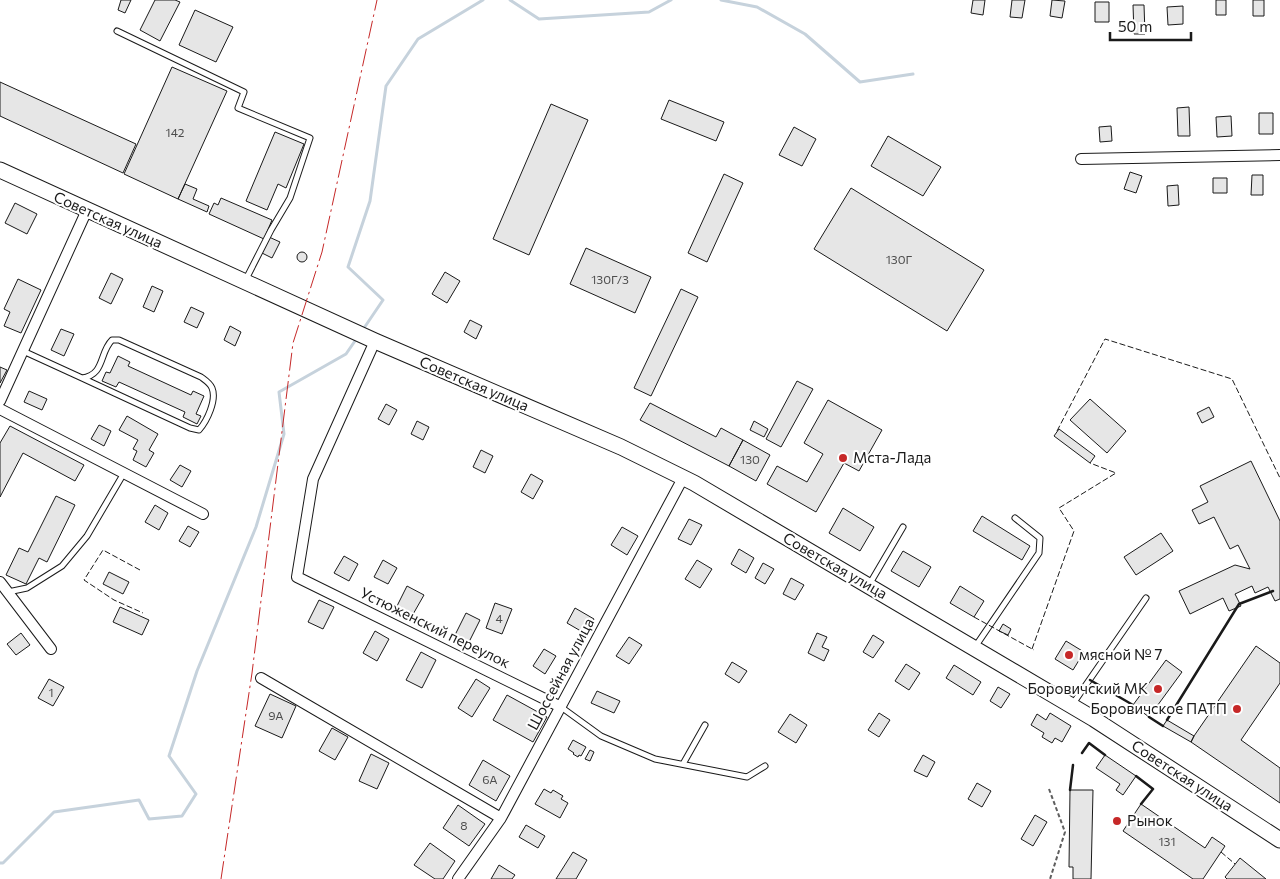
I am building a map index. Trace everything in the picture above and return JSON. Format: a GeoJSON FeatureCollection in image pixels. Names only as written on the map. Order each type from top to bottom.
{"type":"FeatureCollection","features":[{"type":"Feature","properties":{"kind":"main road","name":"Советская улица"},"geometry":{"type":"LineString","coordinates":[[0,170],[365,336],[621,447],[683,478],[869,585],[1071,705],[1280,840]]}},
{"type":"Feature","properties":{"kind":"street"},"geometry":{"type":"LineString","coordinates":[[1081,159],[1280,155]]}},
{"type":"Feature","properties":{"kind":"street"},"geometry":{"type":"LineString","coordinates":[[0,401],[87,210]]}},
{"type":"Feature","properties":{"kind":"street","name":"Устюженский переулок"},"geometry":{"type":"LineString","coordinates":[[365,336],[313,479],[297,577],[561,707]]}},
{"type":"Feature","properties":{"kind":"street"},"geometry":{"type":"LineString","coordinates":[[0,409],[203,514]]}},
{"type":"Feature","properties":{"kind":"street","name":"Шоссейная улица"},"geometry":{"type":"LineString","coordinates":[[458,879],[501,818],[683,478]]}},
{"type":"Feature","properties":{"kind":"street"},"geometry":{"type":"LineString","coordinates":[[0,582],[51,649]]}},
{"type":"Feature","properties":{"kind":"street"},"geometry":{"type":"LineString","coordinates":[[261,678],[501,818]]}},
{"type":"Feature","properties":{"kind":"lane"},"geometry":{"type":"LineString","coordinates":[[117,31],[244,92],[238,108],[310,138],[290,198],[271,230],[245,282]]}},
{"type":"Feature","properties":{"kind":"lane"},"geometry":{"type":"LineString","coordinates":[[23,351],[190,428],[199,430],[204,424],[213,401],[213,390],[201,377],[119,340],[112,340],[109,344],[98,371],[90,377],[82,378]]}},
{"type":"Feature","properties":{"kind":"lane"},"geometry":{"type":"LineString","coordinates":[[8,593],[27,588],[62,566],[87,536],[124,473]]}},
{"type":"Feature","properties":{"kind":"lane"},"geometry":{"type":"LineString","coordinates":[[974,648],[1039,553],[1040,538],[1015,518]]}},
{"type":"Feature","properties":{"kind":"lane"},"geometry":{"type":"LineString","coordinates":[[869,585],[903,527]]}},
{"type":"Feature","properties":{"kind":"lane"},"geometry":{"type":"LineString","coordinates":[[1071,705],[1146,598]]}},
{"type":"Feature","properties":{"kind":"lane"},"geometry":{"type":"LineString","coordinates":[[561,707],[601,736],[656,759],[748,777],[765,766]]}},
{"type":"Feature","properties":{"kind":"lane"},"geometry":{"type":"LineString","coordinates":[[684,764],[705,725]]}},
{"type":"Feature","properties":{"kind":"path"},"geometry":{"type":"LineString","coordinates":[[1049,789],[1065,832],[1050,879]]}},
{"type":"Feature","properties":{"kind":"building"},"geometry":{"type":"Polygon","coordinates":[[[121,0],[131,0],[125,13],[118,10],[121,0]]]}},
{"type":"Feature","properties":{"kind":"building"},"geometry":{"type":"Polygon","coordinates":[[[155,0],[175,0],[180,2],[160,41],[140,30],[155,0]]]}},
{"type":"Feature","properties":{"kind":"building"},"geometry":{"type":"Polygon","coordinates":[[[973,0],[985,0],[983,15],[971,13],[973,0]]]}},
{"type":"Feature","properties":{"kind":"building"},"geometry":{"type":"Polygon","coordinates":[[[1012,0],[1025,0],[1022,18],[1010,17],[1012,0]]]}},
{"type":"Feature","properties":{"kind":"building"},"geometry":{"type":"Polygon","coordinates":[[[1052,0],[1065,1],[1062,18],[1050,16],[1052,0]]]}},
{"type":"Feature","properties":{"kind":"building"},"geometry":{"type":"Polygon","coordinates":[[[1216,0],[1226,0],[1226,15],[1216,15],[1216,0]]]}},
{"type":"Feature","properties":{"kind":"building"},"geometry":{"type":"Polygon","coordinates":[[[1253,0],[1264,0],[1264,16],[1253,16],[1253,0]]]}},
{"type":"Feature","properties":{"kind":"building"},"geometry":{"type":"Polygon","coordinates":[[[1095,2],[1109,2],[1109,22],[1095,22],[1095,2]]]}},
{"type":"Feature","properties":{"kind":"building"},"geometry":{"type":"Polygon","coordinates":[[[1133,5],[1144,5],[1145,34],[1134,34],[1133,5]]]}},
{"type":"Feature","properties":{"kind":"building"},"geometry":{"type":"Polygon","coordinates":[[[1183,6],[1183,24],[1168,25],[1167,7],[1183,6]]]}},
{"type":"Feature","properties":{"kind":"building"},"geometry":{"type":"Polygon","coordinates":[[[195,10],[233,27],[216,62],[179,45],[195,10]]]}},
{"type":"Feature","properties":{"kind":"building"},"geometry":{"type":"Polygon","coordinates":[[[172,67],[227,91],[178,199],[124,174],[172,67]]]}},
{"type":"Feature","properties":{"kind":"building"},"geometry":{"type":"Polygon","coordinates":[[[0,82],[136,144],[123,173],[0,116],[0,82]]]}},
{"type":"Feature","properties":{"kind":"building"},"geometry":{"type":"Polygon","coordinates":[[[669,100],[724,122],[716,141],[661,119],[669,100]]]}},
{"type":"Feature","properties":{"kind":"building"},"geometry":{"type":"Polygon","coordinates":[[[551,104],[588,120],[529,255],[493,239],[551,104]]]}},
{"type":"Feature","properties":{"kind":"building"},"geometry":{"type":"Polygon","coordinates":[[[1189,107],[1190,136],[1178,136],[1177,108],[1189,107]]]}},
{"type":"Feature","properties":{"kind":"building"},"geometry":{"type":"Polygon","coordinates":[[[1259,113],[1273,113],[1273,134],[1259,134],[1259,113]]]}},
{"type":"Feature","properties":{"kind":"building"},"geometry":{"type":"Polygon","coordinates":[[[1231,116],[1232,136],[1217,137],[1216,117],[1231,116]]]}},
{"type":"Feature","properties":{"kind":"building"},"geometry":{"type":"Polygon","coordinates":[[[1111,126],[1112,141],[1100,142],[1099,127],[1111,126]]]}},
{"type":"Feature","properties":{"kind":"building"},"geometry":{"type":"Polygon","coordinates":[[[794,127],[816,139],[802,166],[779,155],[794,127]]]}},
{"type":"Feature","properties":{"kind":"building"},"geometry":{"type":"Polygon","coordinates":[[[275,132],[304,144],[286,188],[278,184],[267,210],[246,201],[275,132]]]}},
{"type":"Feature","properties":{"kind":"building"},"geometry":{"type":"Polygon","coordinates":[[[888,136],[941,167],[923,196],[871,166],[888,136]]]}},
{"type":"Feature","properties":{"kind":"building"},"geometry":{"type":"Polygon","coordinates":[[[1130,172],[1142,176],[1136,193],[1124,189],[1130,172]]]}},
{"type":"Feature","properties":{"kind":"building"},"geometry":{"type":"Polygon","coordinates":[[[724,174],[743,183],[707,262],[688,253],[724,174]]]}},
{"type":"Feature","properties":{"kind":"building"},"geometry":{"type":"Polygon","coordinates":[[[1252,175],[1263,175],[1263,195],[1251,195],[1252,175]]]}},
{"type":"Feature","properties":{"kind":"building"},"geometry":{"type":"Polygon","coordinates":[[[1213,178],[1227,178],[1227,193],[1213,193],[1213,178]]]}},
{"type":"Feature","properties":{"kind":"building"},"geometry":{"type":"Polygon","coordinates":[[[185,184],[197,189],[193,199],[209,206],[207,212],[178,199],[185,184]]]}},
{"type":"Feature","properties":{"kind":"building"},"geometry":{"type":"Polygon","coordinates":[[[1178,185],[1179,205],[1168,206],[1167,186],[1178,185]]]}},
{"type":"Feature","properties":{"kind":"building"},"geometry":{"type":"Polygon","coordinates":[[[851,188],[984,270],[947,331],[814,249],[851,188]]]}},
{"type":"Feature","properties":{"kind":"building"},"geometry":{"type":"Polygon","coordinates":[[[221,198],[272,220],[264,239],[209,214],[214,203],[218,205],[221,198]]]}},
{"type":"Feature","properties":{"kind":"building"},"geometry":{"type":"Polygon","coordinates":[[[15,203],[37,214],[27,234],[5,223],[15,203]]]}},
{"type":"Feature","properties":{"kind":"building"},"geometry":{"type":"Polygon","coordinates":[[[269,237],[280,242],[272,258],[262,253],[269,237]]]}},
{"type":"Feature","properties":{"kind":"building"},"geometry":{"type":"Polygon","coordinates":[[[586,248],[651,277],[635,313],[570,284],[586,248]]]}},
{"type":"Feature","properties":{"kind":"building"},"geometry":{"type":"Polygon","coordinates":[[[300,252],[304,252],[307,257],[306,261],[300,262],[297,259],[297,255],[300,252]]]}},
{"type":"Feature","properties":{"kind":"building"},"geometry":{"type":"Polygon","coordinates":[[[445,272],[460,281],[447,303],[432,294],[445,272]]]}},
{"type":"Feature","properties":{"kind":"building"},"geometry":{"type":"Polygon","coordinates":[[[111,273],[123,279],[111,304],[99,298],[111,273]]]}},
{"type":"Feature","properties":{"kind":"building"},"geometry":{"type":"Polygon","coordinates":[[[18,279],[41,290],[21,333],[4,326],[10,312],[4,309],[18,279]]]}},
{"type":"Feature","properties":{"kind":"building"},"geometry":{"type":"Polygon","coordinates":[[[152,286],[163,291],[154,312],[143,307],[152,286]]]}},
{"type":"Feature","properties":{"kind":"building"},"geometry":{"type":"Polygon","coordinates":[[[681,289],[698,297],[651,396],[634,388],[681,289]]]}},
{"type":"Feature","properties":{"kind":"building"},"geometry":{"type":"Polygon","coordinates":[[[191,307],[204,313],[197,328],[184,322],[191,307]]]}},
{"type":"Feature","properties":{"kind":"building"},"geometry":{"type":"Polygon","coordinates":[[[470,320],[482,326],[476,339],[464,332],[470,320]]]}},
{"type":"Feature","properties":{"kind":"building"},"geometry":{"type":"Polygon","coordinates":[[[230,326],[241,332],[235,346],[224,340],[230,326]]]}},
{"type":"Feature","properties":{"kind":"building"},"geometry":{"type":"Polygon","coordinates":[[[61,329],[74,334],[64,356],[51,350],[61,329]]]}},
{"type":"Feature","properties":{"kind":"building"},"geometry":{"type":"Polygon","coordinates":[[[118,356],[130,362],[128,366],[191,395],[193,391],[204,396],[196,414],[201,416],[197,424],[183,417],[185,412],[119,382],[116,387],[102,381],[106,372],[110,373],[118,356]]]}},
{"type":"Feature","properties":{"kind":"building"},"geometry":{"type":"Polygon","coordinates":[[[0,367],[7,370],[0,383],[0,367]]]}},
{"type":"Feature","properties":{"kind":"building"},"geometry":{"type":"Polygon","coordinates":[[[797,381],[813,389],[781,447],[766,439],[797,381]]]}},
{"type":"Feature","properties":{"kind":"building"},"geometry":{"type":"Polygon","coordinates":[[[29,391],[47,399],[42,410],[24,402],[29,391]]]}},
{"type":"Feature","properties":{"kind":"building"},"geometry":{"type":"Polygon","coordinates":[[[1090,399],[1126,431],[1107,453],[1070,420],[1090,399]]]}},
{"type":"Feature","properties":{"kind":"building","name":"Мста-Лада"},"geometry":{"type":"Polygon","coordinates":[[[828,400],[882,430],[859,471],[844,463],[816,512],[767,484],[777,466],[807,482],[823,454],[804,443],[828,400]]]}},
{"type":"Feature","properties":{"kind":"building"},"geometry":{"type":"Polygon","coordinates":[[[650,403],[716,437],[721,428],[743,440],[729,466],[640,420],[650,403]]]}},
{"type":"Feature","properties":{"kind":"building"},"geometry":{"type":"Polygon","coordinates":[[[386,404],[397,410],[389,425],[378,419],[386,404]]]}},
{"type":"Feature","properties":{"kind":"building"},"geometry":{"type":"Polygon","coordinates":[[[1209,407],[1214,417],[1202,423],[1197,413],[1209,407]]]}},
{"type":"Feature","properties":{"kind":"building"},"geometry":{"type":"Polygon","coordinates":[[[127,416],[158,434],[149,450],[154,453],[146,467],[133,460],[137,451],[133,449],[138,440],[119,430],[127,416]]]}},
{"type":"Feature","properties":{"kind":"building"},"geometry":{"type":"Polygon","coordinates":[[[417,421],[429,427],[423,440],[411,434],[417,421]]]}},
{"type":"Feature","properties":{"kind":"building"},"geometry":{"type":"Polygon","coordinates":[[[754,421],[768,429],[764,437],[750,430],[754,421]]]}},
{"type":"Feature","properties":{"kind":"building"},"geometry":{"type":"Polygon","coordinates":[[[99,425],[111,431],[104,446],[91,439],[99,425]]]}},
{"type":"Feature","properties":{"kind":"building"},"geometry":{"type":"Polygon","coordinates":[[[10,426],[84,465],[75,481],[23,453],[0,497],[0,443],[10,426]]]}},
{"type":"Feature","properties":{"kind":"building"},"geometry":{"type":"Polygon","coordinates":[[[1059,429],[1095,456],[1090,463],[1054,436],[1059,429]]]}},
{"type":"Feature","properties":{"kind":"building"},"geometry":{"type":"Polygon","coordinates":[[[743,440],[770,455],[756,481],[729,466],[743,440]]]}},
{"type":"Feature","properties":{"kind":"building"},"geometry":{"type":"Polygon","coordinates":[[[481,450],[493,456],[485,473],[473,467],[481,450]]]}},
{"type":"Feature","properties":{"kind":"building"},"geometry":{"type":"Polygon","coordinates":[[[1251,461],[1280,521],[1280,599],[1275,601],[1268,587],[1255,593],[1252,586],[1235,594],[1241,606],[1229,611],[1223,598],[1190,614],[1179,591],[1235,565],[1250,569],[1238,545],[1230,549],[1214,517],[1199,524],[1192,510],[1208,502],[1200,486],[1251,461]]]}},
{"type":"Feature","properties":{"kind":"building"},"geometry":{"type":"Polygon","coordinates":[[[180,465],[191,471],[182,487],[170,480],[180,465]]]}},
{"type":"Feature","properties":{"kind":"building"},"geometry":{"type":"Polygon","coordinates":[[[531,474],[543,481],[533,499],[521,492],[531,474]]]}},
{"type":"Feature","properties":{"kind":"building"},"geometry":{"type":"Polygon","coordinates":[[[56,496],[75,505],[47,562],[39,558],[26,584],[6,575],[19,548],[28,552],[56,496]]]}},
{"type":"Feature","properties":{"kind":"building"},"geometry":{"type":"Polygon","coordinates":[[[155,505],[168,513],[159,530],[145,522],[155,505]]]}},
{"type":"Feature","properties":{"kind":"building"},"geometry":{"type":"Polygon","coordinates":[[[843,508],[874,527],[860,551],[829,533],[843,508]]]}},
{"type":"Feature","properties":{"kind":"building"},"geometry":{"type":"Polygon","coordinates":[[[982,516],[1030,546],[1022,560],[973,531],[982,516]]]}},
{"type":"Feature","properties":{"kind":"building"},"geometry":{"type":"Polygon","coordinates":[[[689,519],[702,525],[691,545],[678,539],[689,519]]]}},
{"type":"Feature","properties":{"kind":"building"},"geometry":{"type":"Polygon","coordinates":[[[188,526],[199,532],[190,547],[179,541],[188,526]]]}},
{"type":"Feature","properties":{"kind":"building"},"geometry":{"type":"Polygon","coordinates":[[[622,527],[638,536],[627,555],[611,545],[622,527]]]}},
{"type":"Feature","properties":{"kind":"building"},"geometry":{"type":"Polygon","coordinates":[[[1161,533],[1173,551],[1136,575],[1124,557],[1161,533]]]}},
{"type":"Feature","properties":{"kind":"building"},"geometry":{"type":"Polygon","coordinates":[[[739,549],[754,558],[746,573],[731,564],[739,549]]]}},
{"type":"Feature","properties":{"kind":"building"},"geometry":{"type":"Polygon","coordinates":[[[903,551],[931,567],[919,587],[891,571],[903,551]]]}},
{"type":"Feature","properties":{"kind":"building"},"geometry":{"type":"Polygon","coordinates":[[[344,556],[358,564],[349,581],[334,573],[344,556]]]}},
{"type":"Feature","properties":{"kind":"building"},"geometry":{"type":"Polygon","coordinates":[[[383,560],[397,568],[388,584],[374,577],[383,560]]]}},
{"type":"Feature","properties":{"kind":"building"},"geometry":{"type":"Polygon","coordinates":[[[697,560],[712,569],[700,588],[685,579],[697,560]]]}},
{"type":"Feature","properties":{"kind":"building"},"geometry":{"type":"Polygon","coordinates":[[[763,563],[774,569],[765,584],[755,578],[763,563]]]}},
{"type":"Feature","properties":{"kind":"building"},"geometry":{"type":"Polygon","coordinates":[[[109,572],[129,582],[123,594],[103,584],[109,572]]]}},
{"type":"Feature","properties":{"kind":"building"},"geometry":{"type":"Polygon","coordinates":[[[791,578],[804,585],[795,600],[783,594],[791,578]]]}},
{"type":"Feature","properties":{"kind":"building"},"geometry":{"type":"Polygon","coordinates":[[[407,586],[424,595],[412,616],[396,608],[407,586]]]}},
{"type":"Feature","properties":{"kind":"building"},"geometry":{"type":"Polygon","coordinates":[[[960,586],[984,601],[974,617],[950,603],[960,586]]]}},
{"type":"Feature","properties":{"kind":"building"},"geometry":{"type":"Polygon","coordinates":[[[319,600],[334,607],[323,629],[308,622],[319,600]]]}},
{"type":"Feature","properties":{"kind":"building"},"geometry":{"type":"Polygon","coordinates":[[[495,603],[512,609],[502,634],[486,628],[495,603]]]}},
{"type":"Feature","properties":{"kind":"building"},"geometry":{"type":"Polygon","coordinates":[[[120,607],[149,620],[142,635],[113,622],[120,607]]]}},
{"type":"Feature","properties":{"kind":"building"},"geometry":{"type":"Polygon","coordinates":[[[575,608],[594,619],[586,634],[567,623],[575,608]]]}},
{"type":"Feature","properties":{"kind":"building"},"geometry":{"type":"Polygon","coordinates":[[[466,613],[480,620],[468,644],[454,637],[466,613]]]}},
{"type":"Feature","properties":{"kind":"building"},"geometry":{"type":"Polygon","coordinates":[[[1003,624],[1011,629],[1008,635],[999,631],[1003,624]]]}},
{"type":"Feature","properties":{"kind":"building"},"geometry":{"type":"Polygon","coordinates":[[[375,631],[389,639],[377,661],[363,653],[375,631]]]}},
{"type":"Feature","properties":{"kind":"building"},"geometry":{"type":"Polygon","coordinates":[[[21,633],[30,645],[16,655],[7,644],[21,633]]]}},
{"type":"Feature","properties":{"kind":"building"},"geometry":{"type":"Polygon","coordinates":[[[817,633],[827,637],[822,647],[829,650],[824,661],[808,653],[817,633]]]}},
{"type":"Feature","properties":{"kind":"building"},"geometry":{"type":"Polygon","coordinates":[[[873,635],[884,642],[873,658],[863,652],[873,635]]]}},
{"type":"Feature","properties":{"kind":"building"},"geometry":{"type":"Polygon","coordinates":[[[629,637],[642,645],[629,664],[616,656],[629,637]]]}},
{"type":"Feature","properties":{"kind":"building","name":"мясной № 7"},"geometry":{"type":"Polygon","coordinates":[[[1066,641],[1084,652],[1073,670],[1055,659],[1066,641]]]}},
{"type":"Feature","properties":{"kind":"building","name":"Боровичское ПАТП"},"geometry":{"type":"Polygon","coordinates":[[[1256,646],[1280,663],[1280,683],[1241,740],[1280,768],[1280,803],[1191,742],[1256,646]]]}},
{"type":"Feature","properties":{"kind":"building"},"geometry":{"type":"Polygon","coordinates":[[[544,649],[556,656],[545,674],[533,666],[544,649]]]}},
{"type":"Feature","properties":{"kind":"building"},"geometry":{"type":"Polygon","coordinates":[[[421,652],[436,660],[422,688],[406,680],[421,652]]]}},
{"type":"Feature","properties":{"kind":"building","name":"Боровичский МК"},"geometry":{"type":"Polygon","coordinates":[[[1166,660],[1182,672],[1149,717],[1133,705],[1166,660]]]}},
{"type":"Feature","properties":{"kind":"building"},"geometry":{"type":"Polygon","coordinates":[[[732,662],[747,671],[739,683],[725,674],[732,662]]]}},
{"type":"Feature","properties":{"kind":"building"},"geometry":{"type":"Polygon","coordinates":[[[906,664],[920,673],[909,690],[895,681],[906,664]]]}},
{"type":"Feature","properties":{"kind":"building"},"geometry":{"type":"Polygon","coordinates":[[[954,665],[981,682],[973,695],[946,678],[954,665]]]}},
{"type":"Feature","properties":{"kind":"building"},"geometry":{"type":"Polygon","coordinates":[[[49,679],[64,687],[53,706],[38,698],[49,679]]]}},
{"type":"Feature","properties":{"kind":"building"},"geometry":{"type":"Polygon","coordinates":[[[476,679],[490,688],[472,717],[458,708],[476,679]]]}},
{"type":"Feature","properties":{"kind":"building"},"geometry":{"type":"Polygon","coordinates":[[[998,687],[1010,694],[1001,708],[990,701],[998,687]]]}},
{"type":"Feature","properties":{"kind":"building"},"geometry":{"type":"Polygon","coordinates":[[[597,691],[620,701],[614,713],[591,703],[597,691]]]}},
{"type":"Feature","properties":{"kind":"building"},"geometry":{"type":"Polygon","coordinates":[[[270,694],[296,706],[282,738],[255,726],[270,694]]]}},
{"type":"Feature","properties":{"kind":"building"},"geometry":{"type":"Polygon","coordinates":[[[507,695],[547,717],[533,742],[493,720],[507,695]]]}},
{"type":"Feature","properties":{"kind":"building"},"geometry":{"type":"Polygon","coordinates":[[[879,713],[890,720],[879,737],[868,730],[879,713]]]}},
{"type":"Feature","properties":{"kind":"building"},"geometry":{"type":"Polygon","coordinates":[[[1050,713],[1071,726],[1062,742],[1055,738],[1052,743],[1042,737],[1044,733],[1031,725],[1037,714],[1046,720],[1050,713]]]}},
{"type":"Feature","properties":{"kind":"building"},"geometry":{"type":"Polygon","coordinates":[[[790,714],[807,725],[796,743],[778,732],[790,714]]]}},
{"type":"Feature","properties":{"kind":"building"},"geometry":{"type":"Polygon","coordinates":[[[1167,720],[1194,736],[1191,742],[1163,726],[1167,720]]]}},
{"type":"Feature","properties":{"kind":"building"},"geometry":{"type":"Polygon","coordinates":[[[332,728],[348,737],[335,760],[319,751],[332,728]]]}},
{"type":"Feature","properties":{"kind":"building"},"geometry":{"type":"Polygon","coordinates":[[[573,740],[586,747],[581,756],[579,755],[578,757],[568,749],[573,740]]]}},
{"type":"Feature","properties":{"kind":"building"},"geometry":{"type":"Polygon","coordinates":[[[590,750],[594,752],[590,761],[585,759],[590,750]]]}},
{"type":"Feature","properties":{"kind":"building"},"geometry":{"type":"Polygon","coordinates":[[[371,754],[389,763],[377,789],[359,781],[371,754]]]}},
{"type":"Feature","properties":{"kind":"building"},"geometry":{"type":"Polygon","coordinates":[[[923,755],[935,762],[927,777],[914,771],[923,755]]]}},
{"type":"Feature","properties":{"kind":"building"},"geometry":{"type":"Polygon","coordinates":[[[1105,755],[1136,776],[1123,795],[1116,790],[1120,784],[1096,768],[1105,755]]]}},
{"type":"Feature","properties":{"kind":"building"},"geometry":{"type":"Polygon","coordinates":[[[483,760],[510,776],[496,801],[469,785],[483,760]]]}},
{"type":"Feature","properties":{"kind":"building"},"geometry":{"type":"Polygon","coordinates":[[[977,783],[991,791],[982,807],[968,799],[977,783]]]}},
{"type":"Feature","properties":{"kind":"building"},"geometry":{"type":"Polygon","coordinates":[[[544,789],[551,793],[553,790],[563,796],[561,799],[568,803],[560,818],[535,804],[544,789]]]}},
{"type":"Feature","properties":{"kind":"building"},"geometry":{"type":"Polygon","coordinates":[[[1070,790],[1093,790],[1091,879],[1073,879],[1073,867],[1069,867],[1070,790]]]}},
{"type":"Feature","properties":{"kind":"building"},"geometry":{"type":"Polygon","coordinates":[[[1141,804],[1205,848],[1212,837],[1225,846],[1203,879],[1193,879],[1123,831],[1141,804]]]}},
{"type":"Feature","properties":{"kind":"building"},"geometry":{"type":"Polygon","coordinates":[[[458,805],[485,824],[469,846],[443,828],[458,805]]]}},
{"type":"Feature","properties":{"kind":"building"},"geometry":{"type":"Polygon","coordinates":[[[1035,815],[1047,822],[1033,846],[1021,839],[1035,815]]]}},
{"type":"Feature","properties":{"kind":"building"},"geometry":{"type":"Polygon","coordinates":[[[526,825],[545,836],[538,848],[519,837],[526,825]]]}},
{"type":"Feature","properties":{"kind":"building"},"geometry":{"type":"Polygon","coordinates":[[[430,843],[455,861],[443,879],[435,879],[414,865],[430,843]]]}},
{"type":"Feature","properties":{"kind":"building"},"geometry":{"type":"Polygon","coordinates":[[[573,852],[587,860],[576,879],[556,879],[573,852]]]}},
{"type":"Feature","properties":{"kind":"building"},"geometry":{"type":"Polygon","coordinates":[[[1240,858],[1266,879],[1227,879],[1225,877],[1240,858]]]}},
{"type":"Feature","properties":{"kind":"building"},"geometry":{"type":"Polygon","coordinates":[[[499,865],[515,875],[512,879],[491,879],[499,865]]]}},
{"type":"Feature","properties":{"kind":"waterway"},"geometry":{"type":"LineString","coordinates":[[362,331],[383,300],[348,267],[370,201],[386,86],[418,39],[483,0]]}},
{"type":"Feature","properties":{"kind":"waterway"},"geometry":{"type":"LineString","coordinates":[[510,0],[539,19],[649,12],[671,0]]}},
{"type":"Feature","properties":{"kind":"waterway"},"geometry":{"type":"LineString","coordinates":[[721,0],[757,7],[805,34],[860,82],[913,74]]}},
{"type":"Feature","properties":{"kind":"waterway"},"geometry":{"type":"LineString","coordinates":[[0,863],[3,863],[54,812],[139,800],[149,819],[182,816],[196,794],[169,756],[197,671],[256,527],[284,434],[279,392],[346,354],[357,338]]}},
{"type":"Feature","properties":{"kind":"fence"},"geometry":{"type":"LineString","coordinates":[[1057,431],[1105,339],[1232,379],[1280,478]]}},
{"type":"Feature","properties":{"kind":"fence"},"geometry":{"type":"LineString","coordinates":[[1032,649],[1074,531],[1059,508],[1116,473],[1090,463]]}},
{"type":"Feature","properties":{"kind":"fence"},"geometry":{"type":"LineString","coordinates":[[140,570],[103,550],[84,580],[114,600],[143,613]]}},
{"type":"Feature","properties":{"kind":"fence"},"geometry":{"type":"LineString","coordinates":[[974,617],[1034,650]]}},
{"type":"Feature","properties":{"kind":"fence"},"geometry":{"type":"LineString","coordinates":[[1221,852],[1235,864]]}},
{"type":"Feature","properties":{"kind":"wall"},"geometry":{"type":"LineString","coordinates":[[1167,720],[1239,604],[1273,591]]}},
{"type":"Feature","properties":{"kind":"wall"},"geometry":{"type":"LineString","coordinates":[[1090,680],[1133,705]]}},
{"type":"Feature","properties":{"kind":"wall"},"geometry":{"type":"LineString","coordinates":[[1149,717],[1163,726]]}},
{"type":"Feature","properties":{"kind":"wall"},"geometry":{"type":"LineString","coordinates":[[1082,753],[1089,743],[1105,755]]}},
{"type":"Feature","properties":{"kind":"wall"},"geometry":{"type":"LineString","coordinates":[[1070,790],[1073,765]]}},
{"type":"Feature","properties":{"kind":"wall"},"geometry":{"type":"LineString","coordinates":[[1136,776],[1153,789],[1141,804]]}},
{"type":"Feature","properties":{"kind":"power"},"geometry":{"type":"LineString","coordinates":[[221,879],[252,673],[293,343],[322,252],[377,0]]}},
{"type":"Feature","properties":{"kind":"place","name":"Мста-Лада"},"geometry":{"type":"Point","coordinates":[843,458]}},
{"type":"Feature","properties":{"kind":"place","name":"мясной № 7"},"geometry":{"type":"Point","coordinates":[1069,655]}},
{"type":"Feature","properties":{"kind":"place","name":"Боровичский МК"},"geometry":{"type":"Point","coordinates":[1158,689]}},
{"type":"Feature","properties":{"kind":"place","name":"Боровичское ПАТП"},"geometry":{"type":"Point","coordinates":[1237,709]}},
{"type":"Feature","properties":{"kind":"place","name":"Рынок"},"geometry":{"type":"Point","coordinates":[1117,821]}}]}
